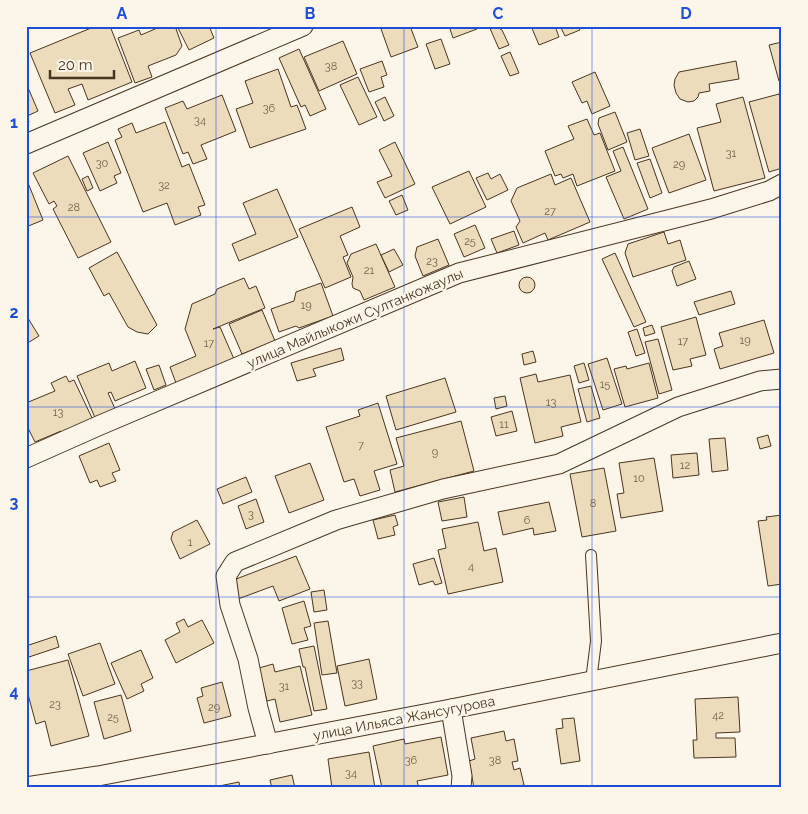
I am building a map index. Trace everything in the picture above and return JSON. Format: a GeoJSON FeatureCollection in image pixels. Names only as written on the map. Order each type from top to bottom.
{"type":"FeatureCollection","features":[{"type":"Feature","properties":{"kind":"street"},"geometry":{"type":"LineString","coordinates":[[26,144],[303,26]]}},
{"type":"Feature","properties":{"kind":"street","name":"улица Майлыкожи Султанкожаулы"},"geometry":{"type":"LineString","coordinates":[[26,458],[459,273],[711,209],[770,191],[782,184]]}},
{"type":"Feature","properties":{"kind":"street"},"geometry":{"type":"LineString","coordinates":[[268,744],[248,660],[230,605],[226,576],[235,562],[336,520],[443,489],[559,464],[678,407],[760,381],[782,379]]}},
{"type":"Feature","properties":{"kind":"street","name":"улица Ильяса Жансугурова"},"geometry":{"type":"LineString","coordinates":[[26,787],[98,776],[268,744],[782,643]]}},
{"type":"Feature","properties":{"kind":"street"},"geometry":{"type":"LineString","coordinates":[[451,709],[462,776],[461,788]]}},
{"type":"Feature","properties":{"kind":"lane"},"geometry":{"type":"LineString","coordinates":[[591,555],[596,641],[591,681]]}},
{"type":"Feature","properties":{"kind":"building"},"geometry":{"type":"Polygon","coordinates":[[[96,26],[110,26],[132,82],[88,100],[82,84],[68,89],[75,105],[55,113],[30,53],[96,26]]]}},
{"type":"Feature","properties":{"kind":"building"},"geometry":{"type":"Polygon","coordinates":[[[162,26],[175,26],[182,46],[176,55],[148,66],[152,77],[135,83],[118,38],[139,30],[141,35],[162,26]]]}},
{"type":"Feature","properties":{"kind":"building"},"geometry":{"type":"Polygon","coordinates":[[[177,26],[209,26],[214,38],[189,50],[177,26]]]}},
{"type":"Feature","properties":{"kind":"building"},"geometry":{"type":"Polygon","coordinates":[[[380,26],[410,26],[418,47],[391,57],[380,26]]]}},
{"type":"Feature","properties":{"kind":"building"},"geometry":{"type":"Polygon","coordinates":[[[449,26],[476,26],[477,29],[453,38],[449,26]]]}},
{"type":"Feature","properties":{"kind":"building"},"geometry":{"type":"Polygon","coordinates":[[[489,26],[499,26],[509,45],[499,49],[489,26]]]}},
{"type":"Feature","properties":{"kind":"building"},"geometry":{"type":"Polygon","coordinates":[[[531,26],[555,26],[559,37],[539,45],[531,26]]]}},
{"type":"Feature","properties":{"kind":"building"},"geometry":{"type":"Polygon","coordinates":[[[560,26],[578,26],[580,30],[565,36],[560,26]]]}},
{"type":"Feature","properties":{"kind":"building"},"geometry":{"type":"Polygon","coordinates":[[[441,39],[450,64],[435,69],[426,44],[441,39]]]}},
{"type":"Feature","properties":{"kind":"building"},"geometry":{"type":"Polygon","coordinates":[[[343,41],[357,74],[319,91],[304,57],[343,41]]]}},
{"type":"Feature","properties":{"kind":"building"},"geometry":{"type":"Polygon","coordinates":[[[782,42],[782,81],[779,81],[769,45],[782,42]]]}},
{"type":"Feature","properties":{"kind":"building"},"geometry":{"type":"Polygon","coordinates":[[[299,49],[326,109],[310,116],[305,105],[301,107],[279,58],[299,49]]]}},
{"type":"Feature","properties":{"kind":"building"},"geometry":{"type":"Polygon","coordinates":[[[510,52],[519,73],[510,76],[501,56],[510,52]]]}},
{"type":"Feature","properties":{"kind":"building"},"geometry":{"type":"Polygon","coordinates":[[[382,61],[387,75],[381,77],[384,87],[369,92],[360,69],[382,61]]]}},
{"type":"Feature","properties":{"kind":"building"},"geometry":{"type":"Polygon","coordinates":[[[736,61],[739,79],[709,84],[710,91],[699,93],[694,101],[688,102],[680,99],[676,93],[674,85],[679,72],[736,61]]]}},
{"type":"Feature","properties":{"kind":"building"},"geometry":{"type":"Polygon","coordinates":[[[278,69],[291,107],[297,105],[306,129],[250,148],[236,109],[253,103],[245,81],[278,69]]]}},
{"type":"Feature","properties":{"kind":"building"},"geometry":{"type":"Polygon","coordinates":[[[595,72],[610,106],[592,114],[587,101],[582,103],[572,82],[595,72]]]}},
{"type":"Feature","properties":{"kind":"building"},"geometry":{"type":"Polygon","coordinates":[[[358,77],[377,117],[359,125],[340,85],[358,77]]]}},
{"type":"Feature","properties":{"kind":"building"},"geometry":{"type":"Polygon","coordinates":[[[26,83],[38,111],[27,116],[29,122],[26,124],[26,83]]]}},
{"type":"Feature","properties":{"kind":"building"},"geometry":{"type":"Polygon","coordinates":[[[779,94],[782,105],[782,168],[769,172],[749,102],[779,94]]]}},
{"type":"Feature","properties":{"kind":"building"},"geometry":{"type":"Polygon","coordinates":[[[222,95],[236,131],[201,145],[207,159],[193,164],[188,152],[183,154],[165,108],[183,101],[187,109],[222,95]]]}},
{"type":"Feature","properties":{"kind":"building"},"geometry":{"type":"Polygon","coordinates":[[[385,97],[394,116],[384,121],[375,102],[385,97]]]}},
{"type":"Feature","properties":{"kind":"building"},"geometry":{"type":"Polygon","coordinates":[[[743,97],[765,178],[714,191],[697,128],[721,122],[716,104],[743,97]]]}},
{"type":"Feature","properties":{"kind":"building"},"geometry":{"type":"Polygon","coordinates":[[[615,112],[627,142],[608,150],[598,124],[599,118],[615,112]]]}},
{"type":"Feature","properties":{"kind":"building"},"geometry":{"type":"Polygon","coordinates":[[[587,119],[594,135],[600,133],[615,171],[577,186],[573,174],[563,178],[561,174],[555,176],[545,151],[574,139],[568,126],[587,119]]]}},
{"type":"Feature","properties":{"kind":"building"},"geometry":{"type":"Polygon","coordinates":[[[165,122],[182,167],[189,164],[205,205],[198,207],[201,215],[175,225],[167,203],[143,212],[115,140],[122,137],[118,129],[132,123],[136,133],[165,122]]]}},
{"type":"Feature","properties":{"kind":"building"},"geometry":{"type":"Polygon","coordinates":[[[640,129],[649,156],[635,160],[627,133],[640,129]]]}},
{"type":"Feature","properties":{"kind":"building"},"geometry":{"type":"Polygon","coordinates":[[[689,134],[706,180],[669,193],[652,148],[689,134]]]}},
{"type":"Feature","properties":{"kind":"building"},"geometry":{"type":"Polygon","coordinates":[[[108,142],[121,173],[114,176],[117,183],[100,191],[83,153],[108,142]]]}},
{"type":"Feature","properties":{"kind":"building"},"geometry":{"type":"Polygon","coordinates":[[[395,142],[415,184],[385,198],[377,182],[392,176],[379,150],[395,142]]]}},
{"type":"Feature","properties":{"kind":"building"},"geometry":{"type":"Polygon","coordinates":[[[623,147],[648,209],[624,219],[606,177],[621,171],[613,151],[623,147]]]}},
{"type":"Feature","properties":{"kind":"building"},"geometry":{"type":"Polygon","coordinates":[[[68,156],[111,242],[78,258],[53,209],[57,206],[54,201],[49,204],[33,173],[68,156]]]}},
{"type":"Feature","properties":{"kind":"building"},"geometry":{"type":"Polygon","coordinates":[[[650,159],[662,193],[650,198],[637,163],[650,159]]]}},
{"type":"Feature","properties":{"kind":"building"},"geometry":{"type":"Polygon","coordinates":[[[469,171],[486,207],[450,224],[432,187],[469,171]]]}},
{"type":"Feature","properties":{"kind":"building"},"geometry":{"type":"Polygon","coordinates":[[[488,173],[491,179],[500,174],[508,190],[487,200],[476,178],[488,173]]]}},
{"type":"Feature","properties":{"kind":"building"},"geometry":{"type":"Polygon","coordinates":[[[551,174],[555,185],[571,178],[590,222],[548,240],[545,233],[523,243],[516,227],[520,221],[511,201],[517,188],[551,174]]]}},
{"type":"Feature","properties":{"kind":"building"},"geometry":{"type":"Polygon","coordinates":[[[88,176],[93,188],[87,191],[82,179],[88,176]]]}},
{"type":"Feature","properties":{"kind":"building"},"geometry":{"type":"Polygon","coordinates":[[[26,178],[43,220],[26,227],[26,178]]]}},
{"type":"Feature","properties":{"kind":"building"},"geometry":{"type":"Polygon","coordinates":[[[277,189],[298,237],[239,261],[232,244],[256,234],[243,203],[277,189]]]}},
{"type":"Feature","properties":{"kind":"building"},"geometry":{"type":"Polygon","coordinates":[[[402,195],[408,210],[396,215],[389,201],[402,195]]]}},
{"type":"Feature","properties":{"kind":"building"},"geometry":{"type":"Polygon","coordinates":[[[352,207],[360,227],[340,236],[348,255],[343,257],[351,277],[325,288],[299,229],[352,207]]]}},
{"type":"Feature","properties":{"kind":"building"},"geometry":{"type":"Polygon","coordinates":[[[475,225],[485,248],[464,257],[454,234],[475,225]]]}},
{"type":"Feature","properties":{"kind":"building"},"geometry":{"type":"Polygon","coordinates":[[[514,231],[519,245],[497,253],[491,239],[514,231]]]}},
{"type":"Feature","properties":{"kind":"building"},"geometry":{"type":"Polygon","coordinates":[[[664,232],[668,244],[680,240],[686,260],[633,277],[625,253],[628,244],[664,232]]]}},
{"type":"Feature","properties":{"kind":"building"},"geometry":{"type":"Polygon","coordinates":[[[438,239],[449,265],[423,276],[415,256],[417,247],[438,239]]]}},
{"type":"Feature","properties":{"kind":"building"},"geometry":{"type":"Polygon","coordinates":[[[376,244],[395,287],[364,300],[360,291],[353,288],[353,277],[347,263],[351,254],[376,244]]]}},
{"type":"Feature","properties":{"kind":"building"},"geometry":{"type":"Polygon","coordinates":[[[394,249],[403,265],[389,272],[381,255],[394,249]]]}},
{"type":"Feature","properties":{"kind":"building"},"geometry":{"type":"Polygon","coordinates":[[[117,252],[157,325],[148,334],[137,332],[128,327],[109,293],[104,296],[89,268],[117,252]]]}},
{"type":"Feature","properties":{"kind":"building"},"geometry":{"type":"Polygon","coordinates":[[[615,253],[646,322],[634,327],[602,259],[615,253]]]}},
{"type":"Feature","properties":{"kind":"building"},"geometry":{"type":"Polygon","coordinates":[[[689,261],[696,279],[677,286],[672,271],[674,267],[689,261]]]}},
{"type":"Feature","properties":{"kind":"building"},"geometry":{"type":"Polygon","coordinates":[[[524,277],[530,277],[535,282],[533,291],[524,293],[519,288],[519,282],[524,277]]]}},
{"type":"Feature","properties":{"kind":"building"},"geometry":{"type":"Polygon","coordinates":[[[244,278],[249,289],[256,286],[265,308],[213,329],[220,327],[234,359],[176,383],[170,367],[196,356],[185,329],[192,304],[215,294],[217,289],[244,278]]]}},
{"type":"Feature","properties":{"kind":"building"},"geometry":{"type":"Polygon","coordinates":[[[321,283],[333,316],[299,328],[296,326],[279,332],[271,309],[294,301],[296,292],[321,283]]]}},
{"type":"Feature","properties":{"kind":"building"},"geometry":{"type":"Polygon","coordinates":[[[731,291],[735,304],[699,315],[694,302],[731,291]]]}},
{"type":"Feature","properties":{"kind":"building"},"geometry":{"type":"Polygon","coordinates":[[[262,310],[275,341],[242,354],[229,324],[262,310]]]}},
{"type":"Feature","properties":{"kind":"building"},"geometry":{"type":"Polygon","coordinates":[[[26,315],[39,336],[26,344],[26,315]]]}},
{"type":"Feature","properties":{"kind":"building"},"geometry":{"type":"Polygon","coordinates":[[[696,317],[706,355],[690,359],[692,366],[673,370],[661,327],[696,317]]]}},
{"type":"Feature","properties":{"kind":"building"},"geometry":{"type":"Polygon","coordinates":[[[764,320],[774,353],[720,369],[714,349],[723,346],[719,333],[764,320]]]}},
{"type":"Feature","properties":{"kind":"building"},"geometry":{"type":"Polygon","coordinates":[[[652,325],[655,333],[645,336],[643,328],[652,325]]]}},
{"type":"Feature","properties":{"kind":"building"},"geometry":{"type":"Polygon","coordinates":[[[637,329],[645,353],[636,356],[628,332],[637,329]]]}},
{"type":"Feature","properties":{"kind":"building"},"geometry":{"type":"Polygon","coordinates":[[[658,339],[672,390],[659,394],[645,342],[658,339]]]}},
{"type":"Feature","properties":{"kind":"building"},"geometry":{"type":"Polygon","coordinates":[[[341,348],[344,360],[313,369],[316,376],[297,381],[291,363],[341,348]]]}},
{"type":"Feature","properties":{"kind":"building"},"geometry":{"type":"Polygon","coordinates":[[[533,351],[536,362],[524,365],[522,354],[533,351]]]}},
{"type":"Feature","properties":{"kind":"building"},"geometry":{"type":"Polygon","coordinates":[[[607,358],[622,404],[603,410],[588,364],[607,358]]]}},
{"type":"Feature","properties":{"kind":"building"},"geometry":{"type":"Polygon","coordinates":[[[135,361],[146,388],[115,401],[111,392],[108,393],[116,411],[96,420],[77,376],[109,363],[112,371],[135,361]]]}},
{"type":"Feature","properties":{"kind":"building"},"geometry":{"type":"Polygon","coordinates":[[[584,363],[589,380],[579,383],[574,366],[584,363]]]}},
{"type":"Feature","properties":{"kind":"building"},"geometry":{"type":"Polygon","coordinates":[[[649,363],[658,398],[625,407],[614,369],[626,366],[627,369],[649,363]]]}},
{"type":"Feature","properties":{"kind":"building"},"geometry":{"type":"Polygon","coordinates":[[[159,365],[166,385],[154,390],[146,369],[159,365]]]}},
{"type":"Feature","properties":{"kind":"building"},"geometry":{"type":"Polygon","coordinates":[[[536,374],[538,382],[570,375],[581,422],[561,427],[563,436],[535,443],[520,378],[536,374]]]}},
{"type":"Feature","properties":{"kind":"building"},"geometry":{"type":"Polygon","coordinates":[[[66,376],[69,382],[74,380],[93,420],[62,434],[61,431],[35,442],[26,424],[26,403],[55,391],[51,383],[66,376]]]}},
{"type":"Feature","properties":{"kind":"building"},"geometry":{"type":"Polygon","coordinates":[[[445,378],[456,412],[396,430],[386,396],[445,378]]]}},
{"type":"Feature","properties":{"kind":"building"},"geometry":{"type":"Polygon","coordinates":[[[591,386],[600,418],[587,422],[578,389],[591,386]]]}},
{"type":"Feature","properties":{"kind":"building"},"geometry":{"type":"Polygon","coordinates":[[[505,396],[507,406],[496,409],[494,398],[505,396]]]}},
{"type":"Feature","properties":{"kind":"building"},"geometry":{"type":"Polygon","coordinates":[[[378,403],[397,464],[374,471],[380,490],[360,496],[354,479],[344,482],[326,427],[360,416],[358,410],[378,403]]]}},
{"type":"Feature","properties":{"kind":"building"},"geometry":{"type":"Polygon","coordinates":[[[512,411],[517,431],[496,436],[491,417],[512,411]]]}},
{"type":"Feature","properties":{"kind":"building"},"geometry":{"type":"Polygon","coordinates":[[[461,421],[474,471],[395,492],[390,470],[404,466],[396,438],[461,421]]]}},
{"type":"Feature","properties":{"kind":"building"},"geometry":{"type":"Polygon","coordinates":[[[768,435],[771,446],[760,449],[757,438],[768,435]]]}},
{"type":"Feature","properties":{"kind":"building"},"geometry":{"type":"Polygon","coordinates":[[[725,438],[728,470],[712,472],[709,439],[725,438]]]}},
{"type":"Feature","properties":{"kind":"building"},"geometry":{"type":"Polygon","coordinates":[[[109,443],[120,470],[112,473],[116,481],[100,487],[97,480],[90,483],[79,456],[109,443]]]}},
{"type":"Feature","properties":{"kind":"building"},"geometry":{"type":"Polygon","coordinates":[[[697,453],[699,475],[673,478],[671,455],[697,453]]]}},
{"type":"Feature","properties":{"kind":"building"},"geometry":{"type":"Polygon","coordinates":[[[654,458],[663,511],[621,518],[617,494],[624,493],[619,463],[654,458]]]}},
{"type":"Feature","properties":{"kind":"building"},"geometry":{"type":"Polygon","coordinates":[[[310,463],[324,500],[289,513],[275,476],[310,463]]]}},
{"type":"Feature","properties":{"kind":"building"},"geometry":{"type":"Polygon","coordinates":[[[604,468],[616,531],[582,537],[570,474],[604,468]]]}},
{"type":"Feature","properties":{"kind":"building"},"geometry":{"type":"Polygon","coordinates":[[[246,477],[252,492],[223,504],[217,489],[246,477]]]}},
{"type":"Feature","properties":{"kind":"building"},"geometry":{"type":"Polygon","coordinates":[[[464,497],[467,517],[442,521],[438,502],[464,497]]]}},
{"type":"Feature","properties":{"kind":"building"},"geometry":{"type":"Polygon","coordinates":[[[256,499],[264,522],[246,529],[238,506],[256,499]]]}},
{"type":"Feature","properties":{"kind":"building"},"geometry":{"type":"Polygon","coordinates":[[[549,502],[556,531],[534,535],[533,528],[503,535],[498,512],[549,502]]]}},
{"type":"Feature","properties":{"kind":"building"},"geometry":{"type":"Polygon","coordinates":[[[395,515],[398,525],[393,527],[395,535],[378,539],[373,520],[395,515]]]}},
{"type":"Feature","properties":{"kind":"building"},"geometry":{"type":"Polygon","coordinates":[[[782,515],[782,584],[768,586],[758,521],[767,520],[766,517],[782,515]]]}},
{"type":"Feature","properties":{"kind":"building"},"geometry":{"type":"Polygon","coordinates":[[[197,520],[210,544],[180,559],[171,539],[173,532],[197,520]]]}},
{"type":"Feature","properties":{"kind":"building"},"geometry":{"type":"Polygon","coordinates":[[[478,522],[484,551],[496,548],[503,582],[448,594],[438,550],[446,548],[442,529],[478,522]]]}},
{"type":"Feature","properties":{"kind":"building"},"geometry":{"type":"Polygon","coordinates":[[[296,556],[310,589],[279,601],[273,586],[238,599],[231,581],[296,556]]]}},
{"type":"Feature","properties":{"kind":"building"},"geometry":{"type":"Polygon","coordinates":[[[434,558],[442,583],[435,585],[433,581],[419,585],[413,564],[434,558]]]}},
{"type":"Feature","properties":{"kind":"building"},"geometry":{"type":"Polygon","coordinates":[[[324,590],[327,610],[314,612],[311,592],[324,590]]]}},
{"type":"Feature","properties":{"kind":"building"},"geometry":{"type":"Polygon","coordinates":[[[304,601],[311,626],[304,628],[308,640],[292,644],[282,608],[304,601]]]}},
{"type":"Feature","properties":{"kind":"building"},"geometry":{"type":"Polygon","coordinates":[[[184,619],[188,627],[202,620],[214,643],[176,663],[165,640],[180,632],[176,623],[184,619]]]}},
{"type":"Feature","properties":{"kind":"building"},"geometry":{"type":"Polygon","coordinates":[[[328,621],[337,673],[322,675],[314,623],[328,621]]]}},
{"type":"Feature","properties":{"kind":"building"},"geometry":{"type":"Polygon","coordinates":[[[56,636],[59,647],[26,658],[26,646],[56,636]]]}},
{"type":"Feature","properties":{"kind":"building"},"geometry":{"type":"Polygon","coordinates":[[[100,643],[115,684],[83,696],[68,654],[100,643]]]}},
{"type":"Feature","properties":{"kind":"building"},"geometry":{"type":"Polygon","coordinates":[[[314,646],[327,709],[314,711],[305,667],[303,667],[299,649],[314,646]]]}},
{"type":"Feature","properties":{"kind":"building"},"geometry":{"type":"Polygon","coordinates":[[[141,650],[153,678],[141,684],[144,691],[127,699],[111,663],[141,650]]]}},
{"type":"Feature","properties":{"kind":"building"},"geometry":{"type":"Polygon","coordinates":[[[369,659],[377,699],[345,706],[337,666],[369,659]]]}},
{"type":"Feature","properties":{"kind":"building"},"geometry":{"type":"Polygon","coordinates":[[[68,660],[89,736],[51,746],[45,721],[36,724],[26,687],[26,671],[68,660]]]}},
{"type":"Feature","properties":{"kind":"building"},"geometry":{"type":"Polygon","coordinates":[[[273,664],[275,672],[300,666],[312,715],[280,722],[275,699],[267,701],[259,668],[273,664]]]}},
{"type":"Feature","properties":{"kind":"building"},"geometry":{"type":"Polygon","coordinates":[[[222,682],[231,716],[204,723],[197,698],[203,696],[201,688],[222,682]]]}},
{"type":"Feature","properties":{"kind":"building"},"geometry":{"type":"Polygon","coordinates":[[[121,695],[131,731],[104,739],[94,702],[121,695]]]}},
{"type":"Feature","properties":{"kind":"building"},"geometry":{"type":"Polygon","coordinates":[[[738,697],[740,732],[716,733],[716,738],[735,738],[736,757],[694,758],[693,740],[697,740],[695,699],[738,697]]]}},
{"type":"Feature","properties":{"kind":"building"},"geometry":{"type":"Polygon","coordinates":[[[574,718],[580,761],[561,764],[556,729],[563,728],[562,719],[574,718]]]}},
{"type":"Feature","properties":{"kind":"building"},"geometry":{"type":"Polygon","coordinates":[[[504,731],[506,741],[514,739],[518,761],[512,762],[514,770],[520,768],[524,785],[510,788],[474,788],[469,761],[475,759],[471,738],[504,731]]]}},
{"type":"Feature","properties":{"kind":"building"},"geometry":{"type":"Polygon","coordinates":[[[441,737],[448,775],[417,781],[419,788],[382,788],[373,746],[404,739],[405,744],[441,737]]]}},
{"type":"Feature","properties":{"kind":"building"},"geometry":{"type":"Polygon","coordinates":[[[369,752],[375,788],[332,788],[328,759],[369,752]]]}},
{"type":"Feature","properties":{"kind":"building"},"geometry":{"type":"Polygon","coordinates":[[[292,775],[295,788],[272,788],[270,780],[292,775]]]}},
{"type":"Feature","properties":{"kind":"building"},"geometry":{"type":"Polygon","coordinates":[[[239,782],[240,788],[209,788],[239,782]]]}}]}
